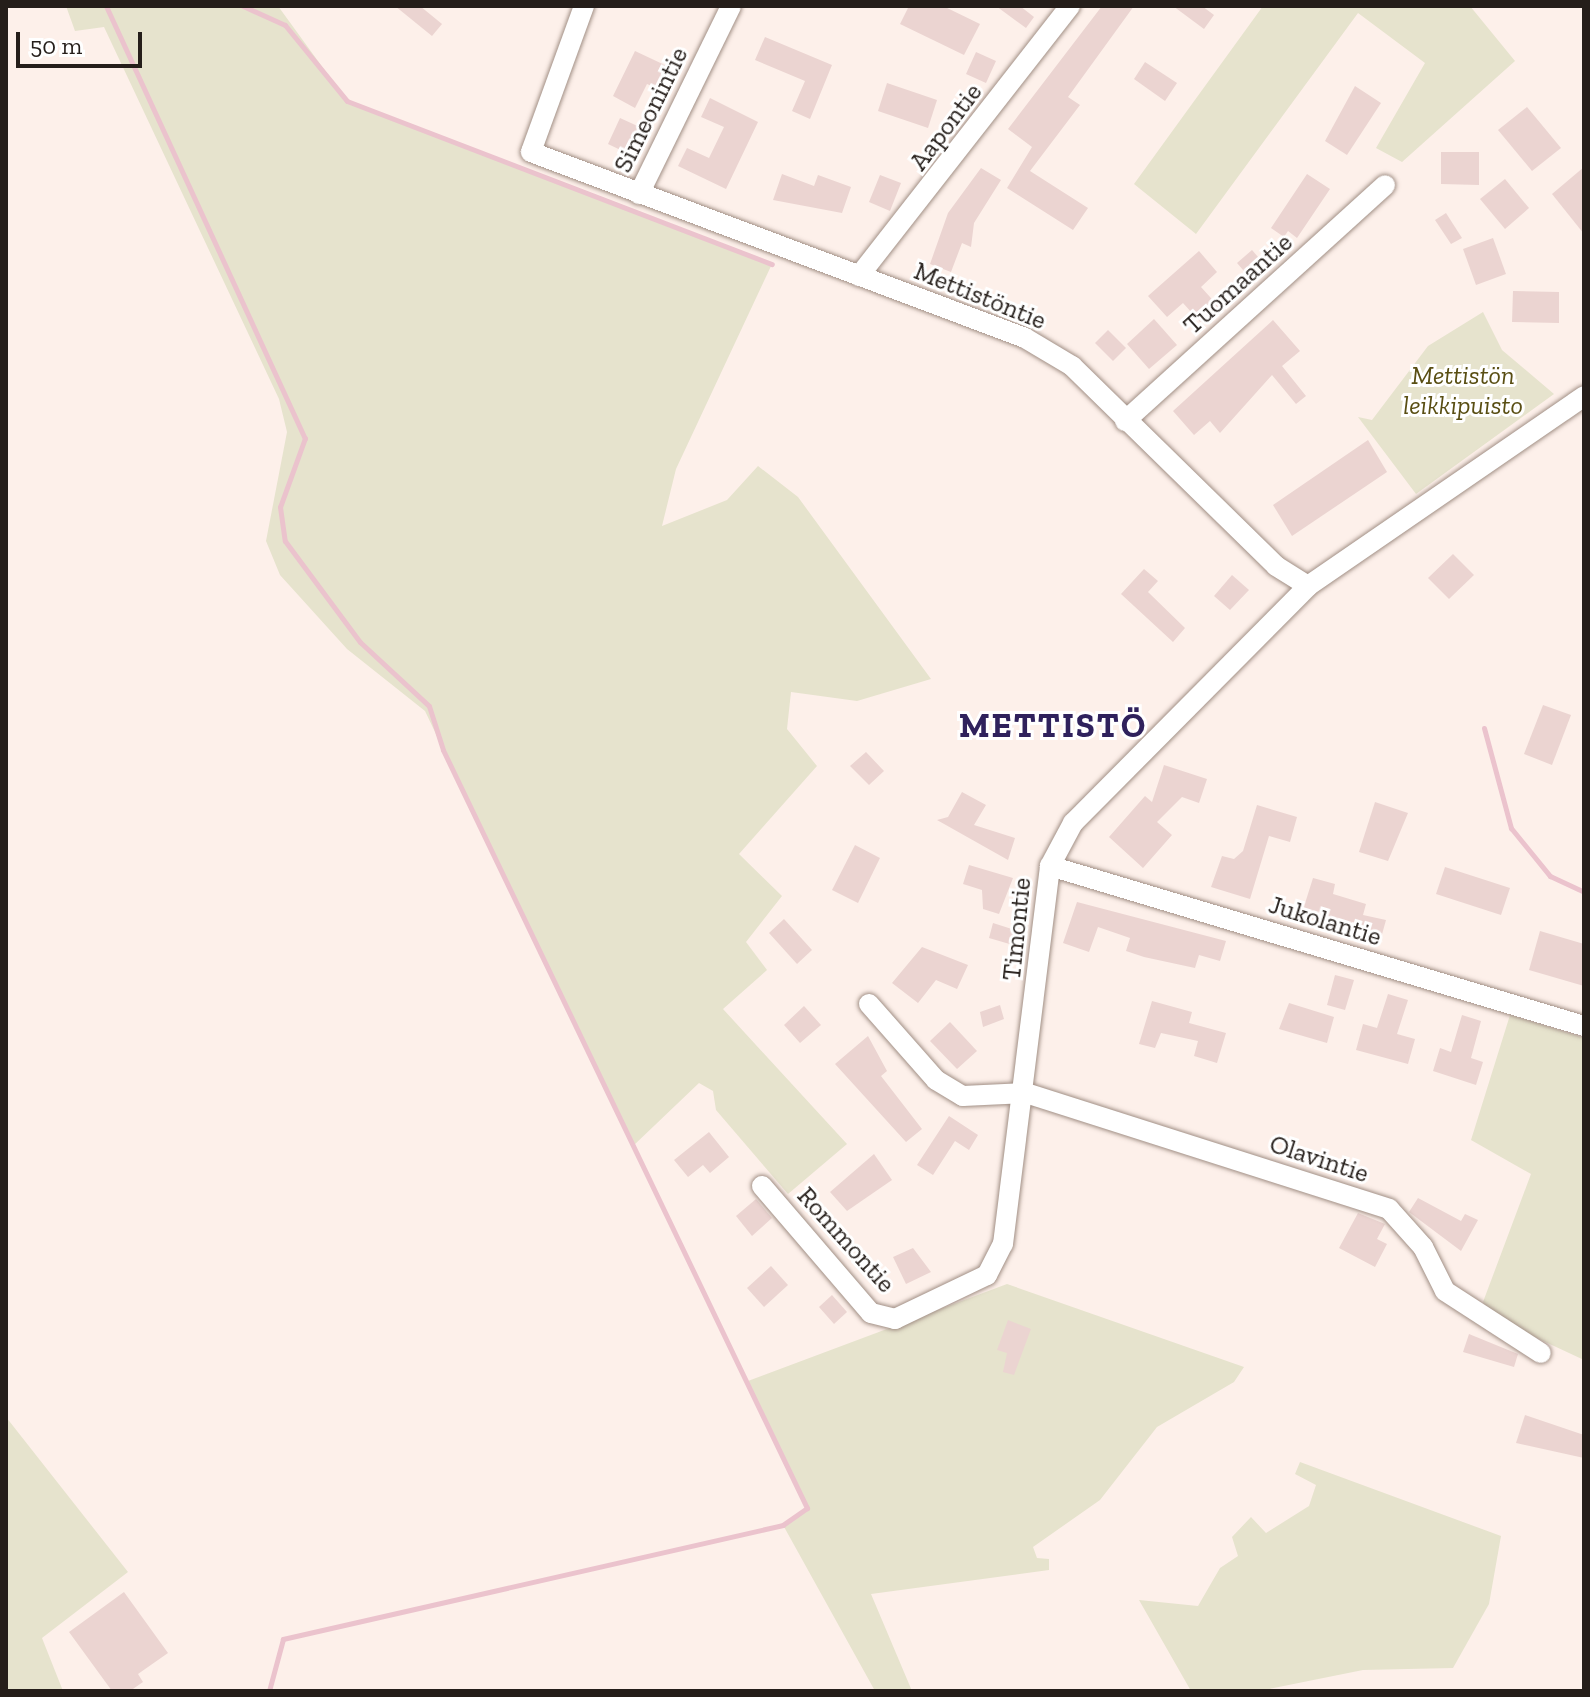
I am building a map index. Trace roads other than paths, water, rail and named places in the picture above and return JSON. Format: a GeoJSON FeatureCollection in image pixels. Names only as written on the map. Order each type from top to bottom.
{"type":"FeatureCollection","features":[{"type":"Feature","properties":{"kind":"street","name":"Mettistöntie"},"geometry":{"type":"LineString","coordinates":[[584,6],[531,152],[1025,338],[1072,366],[1276,566],[1308,586]]}},
{"type":"Feature","properties":{"kind":"street","name":"Simeonintie"},"geometry":{"type":"LineString","coordinates":[[639,194],[731,6]]}},
{"type":"Feature","properties":{"kind":"street","name":"Aapontie"},"geometry":{"type":"LineString","coordinates":[[859,276],[1070,6]]}},
{"type":"Feature","properties":{"kind":"street","name":"Tuomaantie"},"geometry":{"type":"LineString","coordinates":[[1125,421],[1385,185]]}},
{"type":"Feature","properties":{"kind":"street"},"geometry":{"type":"LineString","coordinates":[[1308,586],[1584,396]]}},
{"type":"Feature","properties":{"kind":"street","name":"Timontie"},"geometry":{"type":"LineString","coordinates":[[1026,1093],[1050,866],[1073,823],[1308,586]]}},
{"type":"Feature","properties":{"kind":"street","name":"Jukolantie"},"geometry":{"type":"LineString","coordinates":[[1050,866],[1584,1026]]}},
{"type":"Feature","properties":{"kind":"street"},"geometry":{"type":"LineString","coordinates":[[869,1004],[936,1080],[963,1096],[1026,1093]]}},
{"type":"Feature","properties":{"kind":"street","name":"Rommontie"},"geometry":{"type":"LineString","coordinates":[[762,1186],[871,1313],[895,1319],[914,1313],[987,1275],[1003,1244],[1026,1093]]}},
{"type":"Feature","properties":{"kind":"street","name":"Olavintie"},"geometry":{"type":"LineString","coordinates":[[1026,1093],[1389,1209],[1423,1247],[1445,1291],[1541,1353]]}},
{"type":"Feature","properties":{"kind":"waterway"},"geometry":{"type":"LineString","coordinates":[[106,6],[305,438],[280,507],[285,541],[360,642],[429,706],[443,750],[807,1508],[783,1525],[283,1639],[269,1691]]}},
{"type":"Feature","properties":{"kind":"waterway"},"geometry":{"type":"LineString","coordinates":[[243,6],[285,25],[347,101],[772,264]]}},
{"type":"Feature","properties":{"kind":"waterway"},"geometry":{"type":"LineString","coordinates":[[1484,728],[1511,828],[1550,876],[1584,892]]}},
{"type":"Feature","properties":{"kind":"district","name":"METTISTÖ"},"geometry":{"type":"Point","coordinates":[1053,726]}},
{"type":"Feature","properties":{"kind":"park label","name":"Mettistön leikkipuisto"},"geometry":{"type":"Point","coordinates":[1463,391]}}]}
